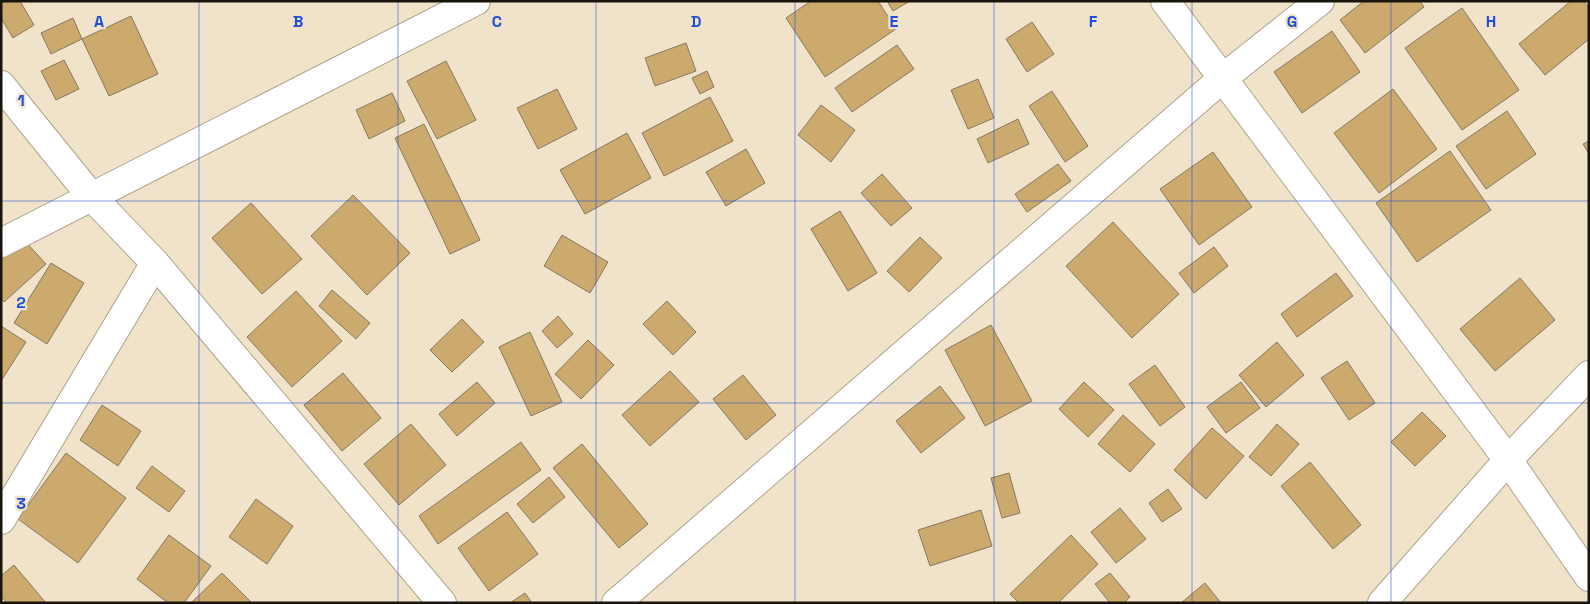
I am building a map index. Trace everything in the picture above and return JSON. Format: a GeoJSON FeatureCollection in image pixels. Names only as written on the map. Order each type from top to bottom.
{"type":"FeatureCollection","features":[{"type":"Feature","properties":{"kind":"street"},"geometry":{"type":"LineString","coordinates":[[1,243],[476,1]]}},
{"type":"Feature","properties":{"kind":"street"},"geometry":{"type":"LineString","coordinates":[[1165,1],[1508,460],[1589,577]]}},
{"type":"Feature","properties":{"kind":"street"},"geometry":{"type":"LineString","coordinates":[[616,603],[1223,78],[1320,1]]}},
{"type":"Feature","properties":{"kind":"street"},"geometry":{"type":"LineString","coordinates":[[1,85],[91,196],[155,263],[442,603]]}},
{"type":"Feature","properties":{"kind":"street"},"geometry":{"type":"LineString","coordinates":[[1,520],[155,263]]}},
{"type":"Feature","properties":{"kind":"street"},"geometry":{"type":"LineString","coordinates":[[1382,603],[1508,460],[1589,375]]}},
{"type":"Feature","properties":{"kind":"building"},"geometry":{"type":"Polygon","coordinates":[[[6,1],[20,1],[34,25],[13,38],[1,18],[1,4],[6,1]]]}},
{"type":"Feature","properties":{"kind":"building"},"geometry":{"type":"Polygon","coordinates":[[[811,1],[878,1],[896,29],[825,77],[786,18],[811,1]]]}},
{"type":"Feature","properties":{"kind":"building"},"geometry":{"type":"Polygon","coordinates":[[[887,1],[910,1],[893,11],[887,1]]]}},
{"type":"Feature","properties":{"kind":"building"},"geometry":{"type":"Polygon","coordinates":[[[1364,1],[1420,1],[1424,7],[1365,53],[1340,20],[1364,1]]]}},
{"type":"Feature","properties":{"kind":"building"},"geometry":{"type":"Polygon","coordinates":[[[1571,1],[1583,1],[1589,8],[1589,39],[1545,75],[1519,44],[1571,1]]]}},
{"type":"Feature","properties":{"kind":"building"},"geometry":{"type":"Polygon","coordinates":[[[1462,8],[1519,90],[1462,130],[1405,48],[1462,8]]]}},
{"type":"Feature","properties":{"kind":"building"},"geometry":{"type":"Polygon","coordinates":[[[131,16],[158,74],[109,96],[82,39],[131,16]]]}},
{"type":"Feature","properties":{"kind":"building"},"geometry":{"type":"Polygon","coordinates":[[[73,18],[82,39],[51,54],[41,33],[73,18]]]}},
{"type":"Feature","properties":{"kind":"building"},"geometry":{"type":"Polygon","coordinates":[[[1032,22],[1054,54],[1027,72],[1006,39],[1032,22]]]}},
{"type":"Feature","properties":{"kind":"building"},"geometry":{"type":"Polygon","coordinates":[[[1332,31],[1360,72],[1302,113],[1274,72],[1332,31]]]}},
{"type":"Feature","properties":{"kind":"building"},"geometry":{"type":"Polygon","coordinates":[[[686,43],[696,71],[655,86],[645,58],[686,43]]]}},
{"type":"Feature","properties":{"kind":"building"},"geometry":{"type":"Polygon","coordinates":[[[897,45],[914,69],[852,112],[835,88],[897,45]]]}},
{"type":"Feature","properties":{"kind":"building"},"geometry":{"type":"Polygon","coordinates":[[[64,60],[79,89],[56,100],[41,71],[64,60]]]}},
{"type":"Feature","properties":{"kind":"building"},"geometry":{"type":"Polygon","coordinates":[[[446,61],[476,120],[437,139],[407,81],[446,61]]]}},
{"type":"Feature","properties":{"kind":"building"},"geometry":{"type":"Polygon","coordinates":[[[707,71],[714,87],[700,94],[692,78],[707,71]]]}},
{"type":"Feature","properties":{"kind":"building"},"geometry":{"type":"Polygon","coordinates":[[[978,79],[994,118],[968,129],[951,90],[978,79]]]}},
{"type":"Feature","properties":{"kind":"building"},"geometry":{"type":"Polygon","coordinates":[[[557,89],[577,129],[538,149],[517,108],[557,89]]]}},
{"type":"Feature","properties":{"kind":"building"},"geometry":{"type":"Polygon","coordinates":[[[1393,89],[1437,149],[1379,193],[1334,133],[1393,89]]]}},
{"type":"Feature","properties":{"kind":"building"},"geometry":{"type":"Polygon","coordinates":[[[1052,91],[1088,146],[1065,162],[1029,106],[1052,91]]]}},
{"type":"Feature","properties":{"kind":"building"},"geometry":{"type":"Polygon","coordinates":[[[392,93],[405,121],[369,139],[356,110],[392,93]]]}},
{"type":"Feature","properties":{"kind":"building"},"geometry":{"type":"Polygon","coordinates":[[[710,97],[733,141],[664,176],[642,133],[710,97]]]}},
{"type":"Feature","properties":{"kind":"building"},"geometry":{"type":"Polygon","coordinates":[[[821,105],[855,130],[831,162],[798,135],[821,105]]]}},
{"type":"Feature","properties":{"kind":"building"},"geometry":{"type":"Polygon","coordinates":[[[1507,111],[1536,154],[1486,189],[1456,146],[1507,111]]]}},
{"type":"Feature","properties":{"kind":"building"},"geometry":{"type":"Polygon","coordinates":[[[1018,119],[1029,144],[988,163],[977,139],[1018,119]]]}},
{"type":"Feature","properties":{"kind":"building"},"geometry":{"type":"Polygon","coordinates":[[[424,124],[480,240],[450,254],[395,138],[424,124]]]}},
{"type":"Feature","properties":{"kind":"building"},"geometry":{"type":"Polygon","coordinates":[[[627,133],[651,178],[585,214],[560,170],[627,133]]]}},
{"type":"Feature","properties":{"kind":"building"},"geometry":{"type":"Polygon","coordinates":[[[1589,141],[1589,154],[1583,144],[1589,141]]]}},
{"type":"Feature","properties":{"kind":"building"},"geometry":{"type":"Polygon","coordinates":[[[746,149],[765,183],[726,206],[706,172],[746,149]]]}},
{"type":"Feature","properties":{"kind":"building"},"geometry":{"type":"Polygon","coordinates":[[[1450,151],[1491,210],[1417,262],[1376,203],[1450,151]]]}},
{"type":"Feature","properties":{"kind":"building"},"geometry":{"type":"Polygon","coordinates":[[[1213,152],[1252,207],[1199,245],[1160,189],[1213,152]]]}},
{"type":"Feature","properties":{"kind":"building"},"geometry":{"type":"Polygon","coordinates":[[[1058,164],[1071,181],[1027,212],[1015,194],[1058,164]]]}},
{"type":"Feature","properties":{"kind":"building"},"geometry":{"type":"Polygon","coordinates":[[[882,174],[912,208],[891,226],[861,193],[882,174]]]}},
{"type":"Feature","properties":{"kind":"building"},"geometry":{"type":"Polygon","coordinates":[[[353,195],[410,253],[367,295],[311,236],[353,195]]]}},
{"type":"Feature","properties":{"kind":"building"},"geometry":{"type":"Polygon","coordinates":[[[251,203],[302,259],[262,294],[212,238],[251,203]]]}},
{"type":"Feature","properties":{"kind":"building"},"geometry":{"type":"Polygon","coordinates":[[[840,211],[877,273],[848,291],[811,229],[840,211]]]}},
{"type":"Feature","properties":{"kind":"building"},"geometry":{"type":"Polygon","coordinates":[[[1113,222],[1179,294],[1132,338],[1066,266],[1113,222]]]}},
{"type":"Feature","properties":{"kind":"building"},"geometry":{"type":"Polygon","coordinates":[[[562,235],[608,262],[590,293],[544,266],[562,235]]]}},
{"type":"Feature","properties":{"kind":"building"},"geometry":{"type":"Polygon","coordinates":[[[920,237],[942,258],[909,292],[887,271],[920,237]]]}},
{"type":"Feature","properties":{"kind":"building"},"geometry":{"type":"Polygon","coordinates":[[[23,239],[46,264],[4,302],[1,299],[1,259],[23,239]]]}},
{"type":"Feature","properties":{"kind":"building"},"geometry":{"type":"Polygon","coordinates":[[[1214,247],[1228,266],[1194,293],[1179,273],[1214,247]]]}},
{"type":"Feature","properties":{"kind":"building"},"geometry":{"type":"Polygon","coordinates":[[[51,263],[84,283],[47,344],[14,323],[51,263]]]}},
{"type":"Feature","properties":{"kind":"building"},"geometry":{"type":"Polygon","coordinates":[[[1336,273],[1353,296],[1297,337],[1281,314],[1336,273]]]}},
{"type":"Feature","properties":{"kind":"building"},"geometry":{"type":"Polygon","coordinates":[[[1520,278],[1555,320],[1495,371],[1460,329],[1520,278]]]}},
{"type":"Feature","properties":{"kind":"building"},"geometry":{"type":"Polygon","coordinates":[[[332,290],[370,323],[356,339],[319,306],[332,290]]]}},
{"type":"Feature","properties":{"kind":"building"},"geometry":{"type":"Polygon","coordinates":[[[296,291],[342,341],[292,387],[247,337],[296,291]]]}},
{"type":"Feature","properties":{"kind":"building"},"geometry":{"type":"Polygon","coordinates":[[[667,301],[696,332],[673,355],[643,324],[667,301]]]}},
{"type":"Feature","properties":{"kind":"building"},"geometry":{"type":"Polygon","coordinates":[[[558,316],[573,334],[557,348],[542,331],[558,316]]]}},
{"type":"Feature","properties":{"kind":"building"},"geometry":{"type":"Polygon","coordinates":[[[462,319],[484,342],[452,372],[430,350],[462,319]]]}},
{"type":"Feature","properties":{"kind":"building"},"geometry":{"type":"Polygon","coordinates":[[[991,325],[1032,401],[985,426],[945,350],[991,325]]]}},
{"type":"Feature","properties":{"kind":"building"},"geometry":{"type":"Polygon","coordinates":[[[1,326],[26,342],[1,381],[1,326]]]}},
{"type":"Feature","properties":{"kind":"building"},"geometry":{"type":"Polygon","coordinates":[[[530,332],[562,402],[531,416],[499,347],[530,332]]]}},
{"type":"Feature","properties":{"kind":"building"},"geometry":{"type":"Polygon","coordinates":[[[588,340],[614,365],[581,399],[555,374],[588,340]]]}},
{"type":"Feature","properties":{"kind":"building"},"geometry":{"type":"Polygon","coordinates":[[[1277,342],[1304,375],[1266,407],[1239,375],[1277,342]]]}},
{"type":"Feature","properties":{"kind":"building"},"geometry":{"type":"Polygon","coordinates":[[[1347,361],[1375,403],[1349,420],[1321,378],[1347,361]]]}},
{"type":"Feature","properties":{"kind":"building"},"geometry":{"type":"Polygon","coordinates":[[[1155,365],[1185,407],[1160,426],[1129,384],[1155,365]]]}},
{"type":"Feature","properties":{"kind":"building"},"geometry":{"type":"Polygon","coordinates":[[[670,371],[699,402],[650,446],[622,415],[670,371]]]}},
{"type":"Feature","properties":{"kind":"building"},"geometry":{"type":"Polygon","coordinates":[[[343,373],[381,418],[342,451],[304,405],[343,373]]]}},
{"type":"Feature","properties":{"kind":"building"},"geometry":{"type":"Polygon","coordinates":[[[743,375],[776,415],[746,440],[713,399],[743,375]]]}},
{"type":"Feature","properties":{"kind":"building"},"geometry":{"type":"Polygon","coordinates":[[[477,382],[495,403],[457,436],[439,414],[477,382]]]}},
{"type":"Feature","properties":{"kind":"building"},"geometry":{"type":"Polygon","coordinates":[[[1084,382],[1114,410],[1088,437],[1059,409],[1084,382]]]}},
{"type":"Feature","properties":{"kind":"building"},"geometry":{"type":"Polygon","coordinates":[[[1241,382],[1260,408],[1226,433],[1207,407],[1241,382]]]}},
{"type":"Feature","properties":{"kind":"building"},"geometry":{"type":"Polygon","coordinates":[[[940,386],[965,418],[921,453],[896,421],[940,386]]]}},
{"type":"Feature","properties":{"kind":"building"},"geometry":{"type":"Polygon","coordinates":[[[102,405],[141,431],[118,466],[80,440],[102,405]]]}},
{"type":"Feature","properties":{"kind":"building"},"geometry":{"type":"Polygon","coordinates":[[[1422,412],[1446,436],[1415,466],[1391,442],[1422,412]]]}},
{"type":"Feature","properties":{"kind":"building"},"geometry":{"type":"Polygon","coordinates":[[[1123,415],[1155,444],[1130,472],[1098,444],[1123,415]]]}},
{"type":"Feature","properties":{"kind":"building"},"geometry":{"type":"Polygon","coordinates":[[[411,424],[446,465],[399,505],[364,464],[411,424]]]}},
{"type":"Feature","properties":{"kind":"building"},"geometry":{"type":"Polygon","coordinates":[[[1277,424],[1299,444],[1271,476],[1249,457],[1277,424]]]}},
{"type":"Feature","properties":{"kind":"building"},"geometry":{"type":"Polygon","coordinates":[[[1212,428],[1244,456],[1206,499],[1174,470],[1212,428]]]}},
{"type":"Feature","properties":{"kind":"building"},"geometry":{"type":"Polygon","coordinates":[[[521,442],[541,470],[438,544],[419,516],[521,442]]]}},
{"type":"Feature","properties":{"kind":"building"},"geometry":{"type":"Polygon","coordinates":[[[582,444],[648,524],[619,548],[553,468],[582,444]]]}},
{"type":"Feature","properties":{"kind":"building"},"geometry":{"type":"Polygon","coordinates":[[[66,453],[126,498],[78,563],[18,519],[66,453]]]}},
{"type":"Feature","properties":{"kind":"building"},"geometry":{"type":"Polygon","coordinates":[[[1310,462],[1361,525],[1333,549],[1281,486],[1310,462]]]}},
{"type":"Feature","properties":{"kind":"building"},"geometry":{"type":"Polygon","coordinates":[[[152,466],[185,491],[169,512],[136,488],[152,466]]]}},
{"type":"Feature","properties":{"kind":"building"},"geometry":{"type":"Polygon","coordinates":[[[1009,473],[1020,513],[1002,518],[991,478],[1009,473]]]}},
{"type":"Feature","properties":{"kind":"building"},"geometry":{"type":"Polygon","coordinates":[[[549,477],[565,497],[533,523],[517,504],[549,477]]]}},
{"type":"Feature","properties":{"kind":"building"},"geometry":{"type":"Polygon","coordinates":[[[1168,489],[1182,509],[1162,522],[1149,503],[1168,489]]]}},
{"type":"Feature","properties":{"kind":"building"},"geometry":{"type":"Polygon","coordinates":[[[256,499],[293,526],[267,564],[229,537],[256,499]]]}},
{"type":"Feature","properties":{"kind":"building"},"geometry":{"type":"Polygon","coordinates":[[[1120,508],[1146,539],[1116,563],[1091,532],[1120,508]]]}},
{"type":"Feature","properties":{"kind":"building"},"geometry":{"type":"Polygon","coordinates":[[[981,510],[992,546],[930,566],[918,530],[981,510]]]}},
{"type":"Feature","properties":{"kind":"building"},"geometry":{"type":"Polygon","coordinates":[[[507,512],[538,554],[489,591],[458,548],[507,512]]]}},
{"type":"Feature","properties":{"kind":"building"},"geometry":{"type":"Polygon","coordinates":[[[169,535],[211,566],[184,603],[168,603],[137,579],[169,535]]]}},
{"type":"Feature","properties":{"kind":"building"},"geometry":{"type":"Polygon","coordinates":[[[1071,535],[1098,564],[1058,603],[1019,603],[1010,594],[1071,535]]]}},
{"type":"Feature","properties":{"kind":"building"},"geometry":{"type":"Polygon","coordinates":[[[14,565],[46,603],[7,603],[1,596],[1,576],[14,565]]]}},
{"type":"Feature","properties":{"kind":"building"},"geometry":{"type":"Polygon","coordinates":[[[222,573],[252,603],[191,603],[222,573]]]}},
{"type":"Feature","properties":{"kind":"building"},"geometry":{"type":"Polygon","coordinates":[[[1110,573],[1130,597],[1124,603],[1110,603],[1095,584],[1110,573]]]}},
{"type":"Feature","properties":{"kind":"building"},"geometry":{"type":"Polygon","coordinates":[[[1205,583],[1221,603],[1181,603],[1205,583]]]}},
{"type":"Feature","properties":{"kind":"building"},"geometry":{"type":"Polygon","coordinates":[[[525,593],[532,603],[510,603],[525,593]]]}}]}
